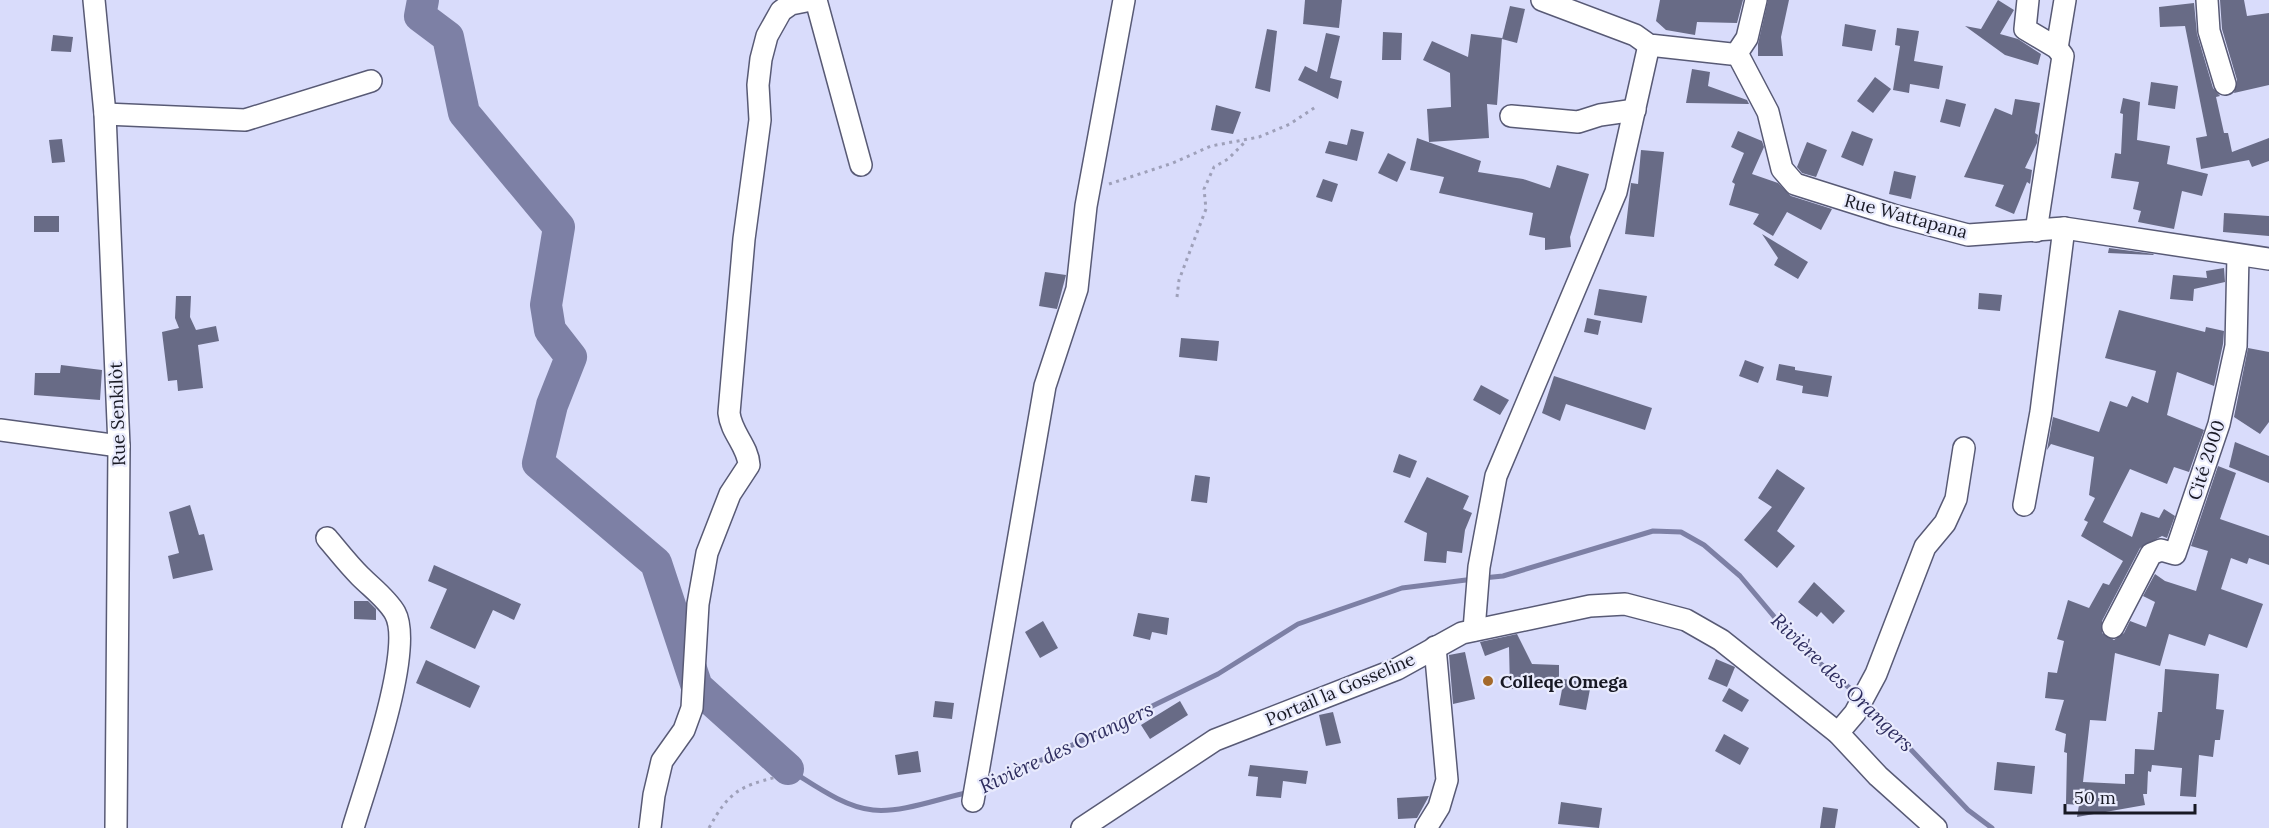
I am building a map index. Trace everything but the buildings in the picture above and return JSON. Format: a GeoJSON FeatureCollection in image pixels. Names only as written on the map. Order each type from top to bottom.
{"type":"FeatureCollection","features":[{"type":"Feature","properties":{"kind":"street","name":"Rue Senkilòt"},"geometry":{"type":"LineString","coordinates":[[94,0],[105,114],[119,446],[116,828]]}},
{"type":"Feature","properties":{"kind":"street"},"geometry":{"type":"LineString","coordinates":[[650,828],[654,795],[662,761],[684,730],[690,715],[698,604],[707,553],[730,494],[749,465],[749,458],[732,428],[729,413],[744,239],[760,120],[758,85],[767,36],[781,11],[791,4],[814,0],[861,165]]}},
{"type":"Feature","properties":{"kind":"street"},"geometry":{"type":"LineString","coordinates":[[973,801],[1045,386],[1077,289],[1086,206],[1124,0]]}},
{"type":"Feature","properties":{"kind":"street"},"geometry":{"type":"LineString","coordinates":[[1542,0],[1635,35],[1649,45],[1737,53],[1748,38],[1756,0]]}},
{"type":"Feature","properties":{"kind":"street"},"geometry":{"type":"LineString","coordinates":[[2057,48],[2065,0]]}},
{"type":"Feature","properties":{"kind":"street"},"geometry":{"type":"LineString","coordinates":[[2207,0],[2208,31],[2224,84]]}},
{"type":"Feature","properties":{"kind":"street"},"geometry":{"type":"LineString","coordinates":[[2025,2],[2025,29],[2057,48],[2063,56],[2050,126],[2036,231]]}},
{"type":"Feature","properties":{"kind":"street"},"geometry":{"type":"LineString","coordinates":[[1474,630],[1479,567],[1496,476],[1616,192],[1649,45]]}},
{"type":"Feature","properties":{"kind":"street","name":"Rue Wattapana"},"geometry":{"type":"LineString","coordinates":[[1737,53],[1768,112],[1782,169],[1795,183],[1893,215],[1968,235],[2064,228],[2269,259]]}},
{"type":"Feature","properties":{"kind":"street"},"geometry":{"type":"LineString","coordinates":[[105,114],[245,120],[371,81]]}},
{"type":"Feature","properties":{"kind":"street"},"geometry":{"type":"LineString","coordinates":[[1511,116],[1578,122],[1600,115],[1635,110]]}},
{"type":"Feature","properties":{"kind":"street"},"geometry":{"type":"LineString","coordinates":[[2024,505],[2041,412],[2064,228]]}},
{"type":"Feature","properties":{"kind":"street","name":"Cité 2000"},"geometry":{"type":"LineString","coordinates":[[2113,627],[2151,554],[2160,550],[2175,554],[2216,435],[2235,346],[2238,255]]}},
{"type":"Feature","properties":{"kind":"street"},"geometry":{"type":"LineString","coordinates":[[0,430],[119,446]]}},
{"type":"Feature","properties":{"kind":"street"},"geometry":{"type":"LineString","coordinates":[[1838,733],[1855,713],[1876,674],[1925,547],[1945,523],[1956,499],[1964,448]]}},
{"type":"Feature","properties":{"kind":"street"},"geometry":{"type":"LineString","coordinates":[[327,538],[396,614],[399,628],[399,649],[388,713],[353,828]]}},
{"type":"Feature","properties":{"kind":"street","name":"Portail la Gosseline"},"geometry":{"type":"LineString","coordinates":[[1082,828],[1215,740],[1397,669],[1435,647],[1474,630],[1590,606],[1625,604],[1655,610],[1686,620],[1721,640],[1838,733],[1878,776],[1936,828]]}},
{"type":"Feature","properties":{"kind":"street"},"geometry":{"type":"LineString","coordinates":[[1426,828],[1439,807],[1447,780],[1435,647]]}},
{"type":"Feature","properties":{"kind":"path"},"geometry":{"type":"LineString","coordinates":[[1106,185],[1173,163],[1211,146],[1247,139],[1290,124],[1317,106]]}},
{"type":"Feature","properties":{"kind":"path"},"geometry":{"type":"LineString","coordinates":[[1177,297],[1179,280],[1206,209],[1204,189],[1214,166],[1228,159],[1247,139]]}},
{"type":"Feature","properties":{"kind":"path"},"geometry":{"type":"LineString","coordinates":[[709,828],[721,806],[746,784],[777,777]]}},
{"type":"Feature","properties":{"kind":"waterway","name":"Rivière des Orangers"},"geometry":{"type":"LineString","coordinates":[[423,0],[420,16],[448,37],[464,113],[559,227],[546,305],[550,330],[571,357],[552,405],[538,463],[656,563],[697,687],[788,769]]}},
{"type":"Feature","properties":{"kind":"waterway","name":"Rivière des Orangers"},"geometry":{"type":"LineString","coordinates":[[1483,578],[1503,576],[1653,531],[1681,532],[1704,545],[1740,576],[1798,645],[1858,695]]}},
{"type":"Feature","properties":{"kind":"waterway","name":"Rivière des Orangers"},"geometry":{"type":"LineString","coordinates":[[982,789],[1218,674],[1298,624],[1402,588],[1474,579]]}},
{"type":"Feature","properties":{"kind":"waterway","name":"Rivière des Orangers"},"geometry":{"type":"LineString","coordinates":[[1867,703],[1968,810],[1992,828]]}},
{"type":"Feature","properties":{"kind":"waterway","name":"Rivière des Orangers"},"geometry":{"type":"LineString","coordinates":[[788,769],[840,800],[873,810],[909,807],[970,792]]}},
{"type":"Feature","properties":{"kind":"place","name":"Colleqe Omega"},"geometry":{"type":"Point","coordinates":[1488,681]}}]}
